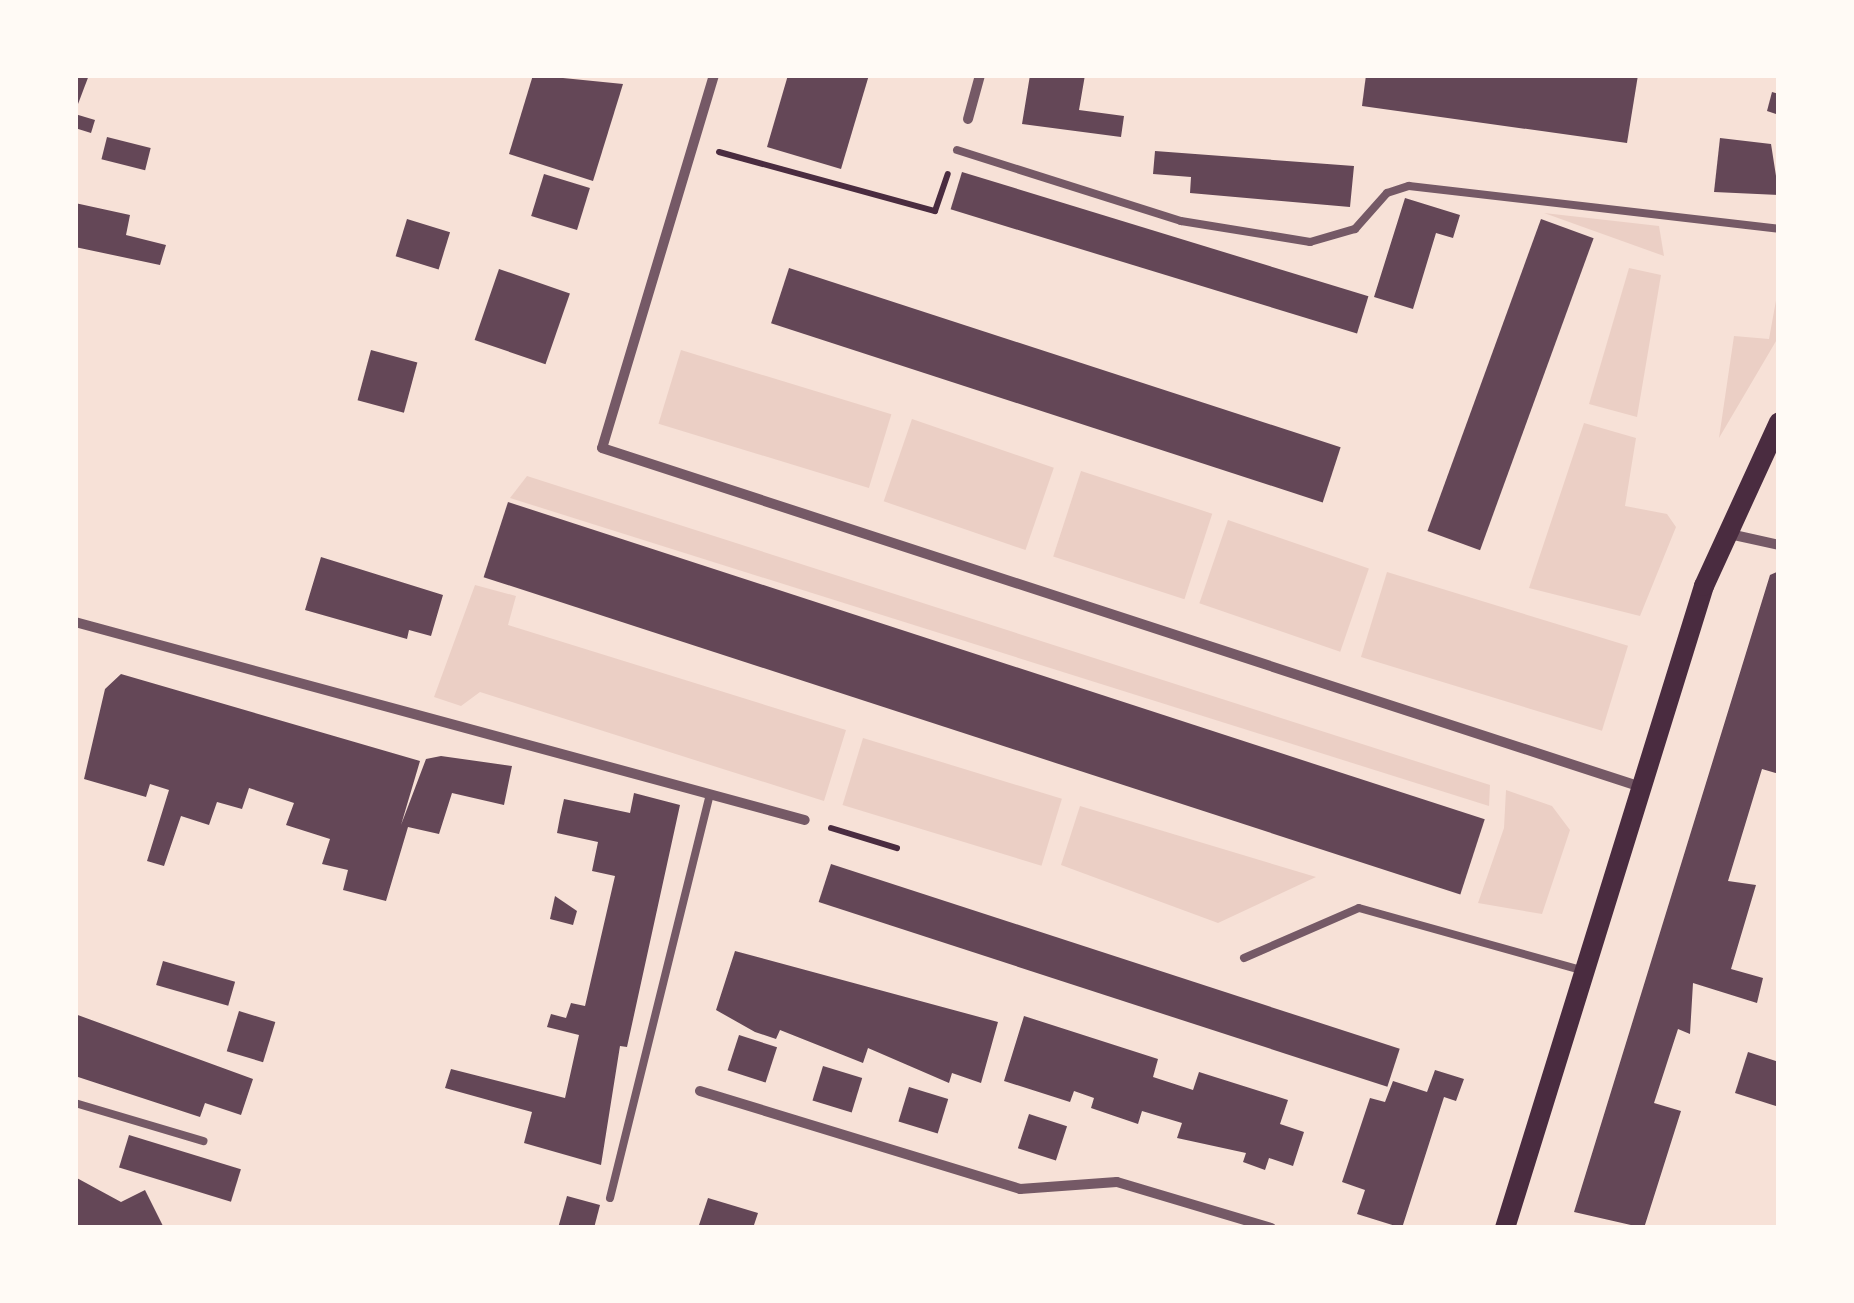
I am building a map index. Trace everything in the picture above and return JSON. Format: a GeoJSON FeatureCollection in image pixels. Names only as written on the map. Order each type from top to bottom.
{"type":"FeatureCollection","features":[{"type":"Feature","properties":{"kind":"main road"},"geometry":{"type":"LineString","coordinates":[[1504,1228],[1724,532],[1779,422]]}},
{"type":"Feature","properties":{"kind":"street"},"geometry":{"type":"LineString","coordinates":[[714,75],[602,448],[1641,787]]}},
{"type":"Feature","properties":{"kind":"street"},"geometry":{"type":"LineString","coordinates":[[968,119],[980,75]]}},
{"type":"Feature","properties":{"kind":"street"},"geometry":{"type":"LineString","coordinates":[[1724,532],[1779,545]]}},
{"type":"Feature","properties":{"kind":"street"},"geometry":{"type":"LineString","coordinates":[[75,622],[805,820]]}},
{"type":"Feature","properties":{"kind":"street"},"geometry":{"type":"LineString","coordinates":[[700,1091],[1020,1189],[1118,1182],[1270,1228]]}},
{"type":"Feature","properties":{"kind":"lane"},"geometry":{"type":"LineString","coordinates":[[957,150],[1181,221],[1310,242],[1355,230],[1397,186],[1779,229]]}},
{"type":"Feature","properties":{"kind":"lane"},"geometry":{"type":"LineString","coordinates":[[610,1198],[710,794]]}},
{"type":"Feature","properties":{"kind":"lane"},"geometry":{"type":"LineString","coordinates":[[1244,958],[1359,908],[1585,971]]}},
{"type":"Feature","properties":{"kind":"lane"},"geometry":{"type":"LineString","coordinates":[[75,1103],[203,1141]]}},
{"type":"Feature","properties":{"kind":"path"},"geometry":{"type":"LineString","coordinates":[[694,144],[935,211],[957,150]]}},
{"type":"Feature","properties":{"kind":"path"},"geometry":{"type":"LineString","coordinates":[[805,820],[897,848]]}},
{"type":"Feature","properties":{"kind":"shaded area"},"geometry":{"type":"Polygon","coordinates":[[[1544,213],[1659,226],[1664,256],[1544,213]]]}},
{"type":"Feature","properties":{"kind":"shaded area"},"geometry":{"type":"Polygon","coordinates":[[[1629,268],[1661,275],[1637,417],[1589,404],[1629,268]]]}},
{"type":"Feature","properties":{"kind":"shaded area"},"geometry":{"type":"Polygon","coordinates":[[[1779,284],[1779,336],[1719,438],[1734,336],[1769,339],[1779,284]]]}},
{"type":"Feature","properties":{"kind":"shaded area"},"geometry":{"type":"Polygon","coordinates":[[[681,350],[891,414],[869,488],[658,424],[681,350]]]}},
{"type":"Feature","properties":{"kind":"shaded area"},"geometry":{"type":"Polygon","coordinates":[[[912,419],[1054,468],[1026,550],[884,501],[912,419]]]}},
{"type":"Feature","properties":{"kind":"shaded area"},"geometry":{"type":"Polygon","coordinates":[[[1584,423],[1636,438],[1625,506],[1667,514],[1676,527],[1640,616],[1529,588],[1584,423]]]}},
{"type":"Feature","properties":{"kind":"shaded area"},"geometry":{"type":"Polygon","coordinates":[[[1081,471],[1212,514],[1184,599],[1053,557],[1081,471]]]}},
{"type":"Feature","properties":{"kind":"shaded area"},"geometry":{"type":"Polygon","coordinates":[[[527,476],[1490,785],[1489,806],[510,498],[527,476]]]}},
{"type":"Feature","properties":{"kind":"shaded area"},"geometry":{"type":"Polygon","coordinates":[[[1228,520],[1369,569],[1340,652],[1199,603],[1228,520]]]}},
{"type":"Feature","properties":{"kind":"shaded area"},"geometry":{"type":"Polygon","coordinates":[[[1387,572],[1628,646],[1602,731],[1361,657],[1387,572]]]}},
{"type":"Feature","properties":{"kind":"shaded area"},"geometry":{"type":"Polygon","coordinates":[[[475,585],[516,596],[508,625],[846,730],[824,801],[480,692],[461,706],[434,697],[475,585]]]}},
{"type":"Feature","properties":{"kind":"shaded area"},"geometry":{"type":"Polygon","coordinates":[[[863,738],[1062,799],[1041,866],[843,805],[863,738]]]}},
{"type":"Feature","properties":{"kind":"shaded area"},"geometry":{"type":"Polygon","coordinates":[[[1506,790],[1552,806],[1570,830],[1542,914],[1478,903],[1504,828],[1506,790]]]}},
{"type":"Feature","properties":{"kind":"shaded area"},"geometry":{"type":"Polygon","coordinates":[[[1080,806],[1316,877],[1218,923],[1061,865],[1080,806]]]}},
{"type":"Feature","properties":{"kind":"building"},"geometry":{"type":"Polygon","coordinates":[[[75,75],[89,75],[75,112],[75,75]]]}},
{"type":"Feature","properties":{"kind":"building"},"geometry":{"type":"Polygon","coordinates":[[[533,75],[623,84],[593,181],[509,154],[533,75]]]}},
{"type":"Feature","properties":{"kind":"building"},"geometry":{"type":"Polygon","coordinates":[[[788,75],[869,75],[841,169],[767,147],[788,75]]]}},
{"type":"Feature","properties":{"kind":"building"},"geometry":{"type":"Polygon","coordinates":[[[1030,75],[1085,75],[1079,110],[1124,116],[1121,137],[1022,124],[1030,75]]]}},
{"type":"Feature","properties":{"kind":"building"},"geometry":{"type":"Polygon","coordinates":[[[1366,75],[1638,75],[1627,143],[1362,106],[1366,75]]]}},
{"type":"Feature","properties":{"kind":"building"},"geometry":{"type":"Polygon","coordinates":[[[1772,92],[1779,94],[1779,115],[1767,111],[1772,92]]]}},
{"type":"Feature","properties":{"kind":"building"},"geometry":{"type":"Polygon","coordinates":[[[75,114],[95,120],[91,133],[75,128],[75,114]]]}},
{"type":"Feature","properties":{"kind":"building"},"geometry":{"type":"Polygon","coordinates":[[[107,137],[151,148],[145,170],[101,159],[107,137]]]}},
{"type":"Feature","properties":{"kind":"building"},"geometry":{"type":"Polygon","coordinates":[[[1720,138],[1771,144],[1779,195],[1714,192],[1720,138]]]}},
{"type":"Feature","properties":{"kind":"building"},"geometry":{"type":"Polygon","coordinates":[[[1155,151],[1354,166],[1350,207],[1190,193],[1191,177],[1153,174],[1155,151]]]}},
{"type":"Feature","properties":{"kind":"building"},"geometry":{"type":"Polygon","coordinates":[[[962,172],[1368,296],[1357,334],[951,209],[962,172]]]}},
{"type":"Feature","properties":{"kind":"building"},"geometry":{"type":"Polygon","coordinates":[[[544,174],[590,188],[577,230],[531,216],[544,174]]]}},
{"type":"Feature","properties":{"kind":"building"},"geometry":{"type":"Polygon","coordinates":[[[1405,198],[1460,215],[1453,238],[1436,233],[1413,309],[1374,297],[1405,198]]]}},
{"type":"Feature","properties":{"kind":"building"},"geometry":{"type":"Polygon","coordinates":[[[75,203],[130,215],[126,235],[166,245],[160,265],[75,247],[75,203]]]}},
{"type":"Feature","properties":{"kind":"building"},"geometry":{"type":"Polygon","coordinates":[[[407,219],[450,232],[439,269],[396,256],[407,219]]]}},
{"type":"Feature","properties":{"kind":"building"},"geometry":{"type":"Polygon","coordinates":[[[1541,219],[1594,238],[1480,550],[1427,531],[1541,219]]]}},
{"type":"Feature","properties":{"kind":"building"},"geometry":{"type":"Polygon","coordinates":[[[789,268],[1341,447],[1323,502],[771,323],[789,268]]]}},
{"type":"Feature","properties":{"kind":"building"},"geometry":{"type":"Polygon","coordinates":[[[499,269],[570,293],[545,364],[475,340],[499,269]]]}},
{"type":"Feature","properties":{"kind":"building"},"geometry":{"type":"Polygon","coordinates":[[[371,350],[417,362],[404,413],[358,400],[371,350]]]}},
{"type":"Feature","properties":{"kind":"building"},"geometry":{"type":"Polygon","coordinates":[[[508,502],[1485,819],[1460,894],[484,577],[508,502]]]}},
{"type":"Feature","properties":{"kind":"building"},"geometry":{"type":"Polygon","coordinates":[[[321,557],[443,595],[431,636],[409,630],[407,639],[305,610],[321,557]]]}},
{"type":"Feature","properties":{"kind":"building"},"geometry":{"type":"Polygon","coordinates":[[[1779,571],[1779,774],[1762,769],[1728,881],[1756,885],[1731,969],[1763,978],[1757,1003],[1693,983],[1690,1034],[1678,1029],[1654,1103],[1681,1111],[1644,1228],[1574,1212],[1770,575],[1779,571]]]}},
{"type":"Feature","properties":{"kind":"building"},"geometry":{"type":"Polygon","coordinates":[[[121,674],[420,761],[401,825],[426,759],[441,756],[512,766],[504,805],[452,793],[439,834],[408,827],[386,901],[343,890],[348,870],[322,864],[330,839],[286,825],[294,803],[249,788],[242,809],[217,802],[209,825],[181,816],[164,866],[147,861],[169,790],[150,784],[146,797],[84,779],[105,689],[121,674]]]}},
{"type":"Feature","properties":{"kind":"building"},"geometry":{"type":"Polygon","coordinates":[[[634,793],[680,805],[627,1047],[620,1046],[601,1165],[524,1143],[532,1112],[445,1088],[451,1069],[565,1098],[579,1035],[547,1027],[551,1014],[566,1018],[571,1003],[585,1006],[615,876],[592,871],[598,842],[557,833],[564,799],[630,813],[634,793]]]}},
{"type":"Feature","properties":{"kind":"building"},"geometry":{"type":"Polygon","coordinates":[[[831,864],[1400,1049],[1387,1087],[819,902],[831,864]]]}},
{"type":"Feature","properties":{"kind":"building"},"geometry":{"type":"Polygon","coordinates":[[[555,896],[577,911],[573,925],[550,919],[555,896]]]}},
{"type":"Feature","properties":{"kind":"building"},"geometry":{"type":"Polygon","coordinates":[[[735,951],[998,1022],[981,1083],[952,1073],[949,1083],[868,1048],[863,1063],[780,1030],[776,1039],[755,1032],[716,1010],[735,951]]]}},
{"type":"Feature","properties":{"kind":"building"},"geometry":{"type":"Polygon","coordinates":[[[163,961],[235,982],[228,1006],[156,985],[163,961]]]}},
{"type":"Feature","properties":{"kind":"building"},"geometry":{"type":"Polygon","coordinates":[[[239,1011],[275,1022],[263,1062],[227,1051],[239,1011]]]}},
{"type":"Feature","properties":{"kind":"building"},"geometry":{"type":"Polygon","coordinates":[[[75,1014],[253,1079],[241,1115],[205,1103],[200,1117],[75,1076],[75,1014]]]}},
{"type":"Feature","properties":{"kind":"building"},"geometry":{"type":"Polygon","coordinates":[[[1024,1016],[1158,1059],[1153,1077],[1193,1090],[1199,1072],[1288,1100],[1280,1124],[1304,1132],[1293,1166],[1269,1158],[1265,1170],[1243,1162],[1246,1153],[1177,1138],[1182,1123],[1142,1111],[1138,1124],[1091,1108],[1094,1098],[1074,1091],[1070,1102],[1004,1081],[1024,1016]]]}},
{"type":"Feature","properties":{"kind":"building"},"geometry":{"type":"Polygon","coordinates":[[[739,1035],[777,1047],[766,1083],[728,1070],[739,1035]]]}},
{"type":"Feature","properties":{"kind":"building"},"geometry":{"type":"Polygon","coordinates":[[[1748,1052],[1779,1062],[1779,1107],[1735,1093],[1748,1052]]]}},
{"type":"Feature","properties":{"kind":"building"},"geometry":{"type":"Polygon","coordinates":[[[823,1066],[862,1078],[852,1112],[812,1100],[823,1066]]]}},
{"type":"Feature","properties":{"kind":"building"},"geometry":{"type":"Polygon","coordinates":[[[1435,1070],[1464,1079],[1456,1101],[1444,1097],[1402,1228],[1357,1214],[1365,1190],[1342,1182],[1370,1098],[1385,1102],[1393,1081],[1427,1092],[1435,1070]]]}},
{"type":"Feature","properties":{"kind":"building"},"geometry":{"type":"Polygon","coordinates":[[[909,1087],[948,1099],[938,1133],[898,1121],[909,1087]]]}},
{"type":"Feature","properties":{"kind":"building"},"geometry":{"type":"Polygon","coordinates":[[[1029,1114],[1067,1126],[1056,1161],[1018,1148],[1029,1114]]]}},
{"type":"Feature","properties":{"kind":"building"},"geometry":{"type":"Polygon","coordinates":[[[129,1135],[241,1169],[231,1202],[119,1168],[129,1135]]]}},
{"type":"Feature","properties":{"kind":"building"},"geometry":{"type":"Polygon","coordinates":[[[75,1177],[121,1202],[145,1190],[164,1228],[75,1228],[75,1177]]]}},
{"type":"Feature","properties":{"kind":"building"},"geometry":{"type":"Polygon","coordinates":[[[567,1196],[600,1205],[594,1228],[558,1228],[567,1196]]]}},
{"type":"Feature","properties":{"kind":"building"},"geometry":{"type":"Polygon","coordinates":[[[708,1198],[758,1213],[753,1228],[698,1228],[708,1198]]]}}]}
